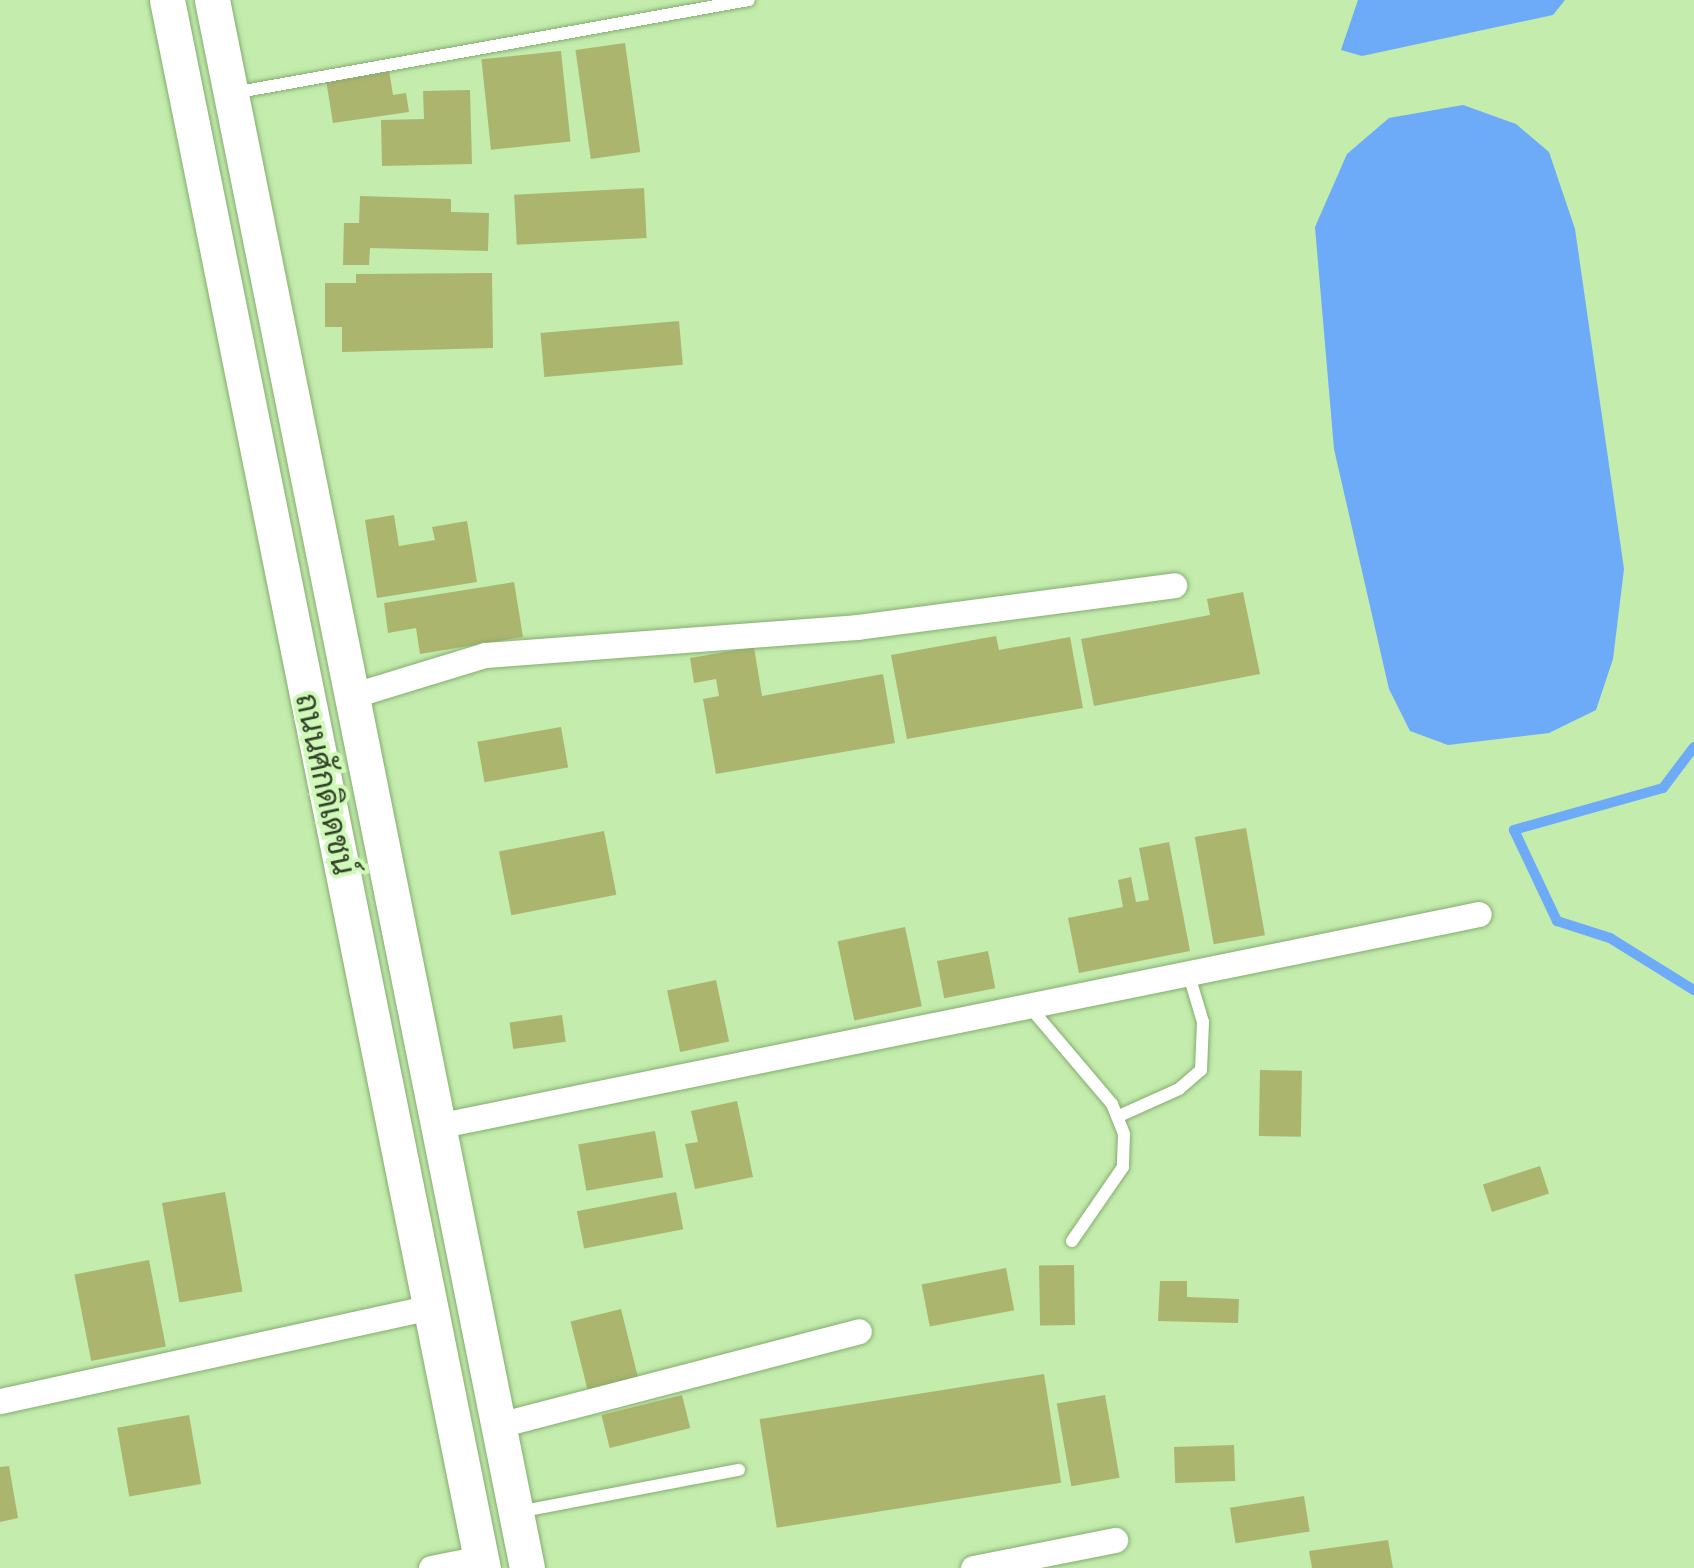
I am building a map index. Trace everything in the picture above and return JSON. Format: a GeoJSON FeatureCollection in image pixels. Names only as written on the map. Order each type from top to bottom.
{"type":"FeatureCollection","features":[{"type":"Feature","properties":{"kind":"main road","name":"ถนนศักดิเดชน์"},"geometry":{"type":"LineString","coordinates":[[166,0],[482,1563]]}},
{"type":"Feature","properties":{"kind":"main road"},"geometry":{"type":"LineString","coordinates":[[212,0],[526,1568]]}},
{"type":"Feature","properties":{"kind":"street"},"geometry":{"type":"LineString","coordinates":[[352,696],[485,654],[858,628],[1174,585]]}},
{"type":"Feature","properties":{"kind":"street"},"geometry":{"type":"LineString","coordinates":[[437,1126],[1479,914]]}},
{"type":"Feature","properties":{"kind":"street"},"geometry":{"type":"LineString","coordinates":[[0,1402],[430,1307]]}},
{"type":"Feature","properties":{"kind":"street"},"geometry":{"type":"LineString","coordinates":[[495,1426],[859,1331]]}},
{"type":"Feature","properties":{"kind":"street"},"geometry":{"type":"LineString","coordinates":[[973,1568],[1114,1540]]}},
{"type":"Feature","properties":{"kind":"street"},"geometry":{"type":"LineString","coordinates":[[432,1568],[482,1563]]}},
{"type":"Feature","properties":{"kind":"lane"},"geometry":{"type":"LineString","coordinates":[[230,94],[712,3],[749,0]]}},
{"type":"Feature","properties":{"kind":"lane"},"geometry":{"type":"LineString","coordinates":[[1119,1116],[1179,1089],[1201,1070],[1204,1022],[1188,972]]}},
{"type":"Feature","properties":{"kind":"lane"},"geometry":{"type":"LineString","coordinates":[[1026,1004],[1119,1116],[1123,1167],[1072,1241]]}},
{"type":"Feature","properties":{"kind":"lane"},"geometry":{"type":"LineString","coordinates":[[515,1512],[739,1470]]}},
{"type":"Feature","properties":{"kind":"water"},"geometry":{"type":"Polygon","coordinates":[[[1358,0],[1565,0],[1553,15],[1362,56],[1341,50],[1358,0]]]}},
{"type":"Feature","properties":{"kind":"water"},"geometry":{"type":"Polygon","coordinates":[[[1463,105],[1516,124],[1549,152],[1575,229],[1624,569],[1613,659],[1596,710],[1549,733],[1448,745],[1410,731],[1389,689],[1334,449],[1315,227],[1347,154],[1389,118],[1463,105]]]}},
{"type":"Feature","properties":{"kind":"building"},"geometry":{"type":"Polygon","coordinates":[[[625,43],[640,152],[591,159],[575,50],[625,43]]]}},
{"type":"Feature","properties":{"kind":"building"},"geometry":{"type":"Polygon","coordinates":[[[561,51],[571,142],[491,150],[481,59],[561,51]]]}},
{"type":"Feature","properties":{"kind":"building"},"geometry":{"type":"Polygon","coordinates":[[[389,70],[393,95],[406,93],[409,112],[333,123],[326,80],[389,70]]]}},
{"type":"Feature","properties":{"kind":"building"},"geometry":{"type":"Polygon","coordinates":[[[470,90],[472,164],[382,166],[381,120],[424,119],[423,91],[470,90]]]}},
{"type":"Feature","properties":{"kind":"building"},"geometry":{"type":"Polygon","coordinates":[[[644,188],[647,238],[517,245],[514,195],[644,188]]]}},
{"type":"Feature","properties":{"kind":"building"},"geometry":{"type":"Polygon","coordinates":[[[360,196],[451,199],[451,212],[489,213],[488,251],[370,248],[369,265],[343,265],[344,223],[359,223],[360,196]]]}},
{"type":"Feature","properties":{"kind":"building"},"geometry":{"type":"Polygon","coordinates":[[[492,273],[493,348],[342,352],[342,327],[325,327],[325,283],[356,283],[356,274],[492,273]]]}},
{"type":"Feature","properties":{"kind":"building"},"geometry":{"type":"Polygon","coordinates":[[[679,321],[683,365],[544,377],[541,333],[679,321]]]}},
{"type":"Feature","properties":{"kind":"building"},"geometry":{"type":"Polygon","coordinates":[[[394,515],[399,546],[435,540],[432,527],[467,521],[477,582],[377,598],[365,520],[394,515]]]}},
{"type":"Feature","properties":{"kind":"building"},"geometry":{"type":"Polygon","coordinates":[[[514,582],[523,637],[420,654],[416,628],[388,633],[384,603],[514,582]]]}},
{"type":"Feature","properties":{"kind":"building"},"geometry":{"type":"Polygon","coordinates":[[[1243,592],[1260,674],[1094,706],[1081,639],[1210,615],[1207,599],[1243,592]]]}},
{"type":"Feature","properties":{"kind":"building"},"geometry":{"type":"Polygon","coordinates":[[[996,636],[999,650],[1070,637],[1083,708],[907,739],[891,655],[996,636]]]}},
{"type":"Feature","properties":{"kind":"building"},"geometry":{"type":"Polygon","coordinates":[[[754,647],[762,696],[883,674],[895,743],[716,774],[703,699],[719,696],[716,679],[694,683],[690,658],[754,647]]]}},
{"type":"Feature","properties":{"kind":"building"},"geometry":{"type":"Polygon","coordinates":[[[561,727],[568,767],[484,782],[477,742],[561,727]]]}},
{"type":"Feature","properties":{"kind":"building"},"geometry":{"type":"Polygon","coordinates":[[[1246,828],[1265,935],[1214,944],[1195,837],[1246,828]]]}},
{"type":"Feature","properties":{"kind":"building"},"geometry":{"type":"Polygon","coordinates":[[[604,831],[616,895],[511,915],[499,851],[604,831]]]}},
{"type":"Feature","properties":{"kind":"building"},"geometry":{"type":"Polygon","coordinates":[[[1169,842],[1190,951],[1079,973],[1068,918],[1123,907],[1118,880],[1131,877],[1136,902],[1149,900],[1139,848],[1169,842]]]}},
{"type":"Feature","properties":{"kind":"building"},"geometry":{"type":"Polygon","coordinates":[[[905,927],[922,1006],[854,1021],[838,941],[905,927]]]}},
{"type":"Feature","properties":{"kind":"building"},"geometry":{"type":"Polygon","coordinates":[[[988,951],[995,988],[944,998],[937,961],[988,951]]]}},
{"type":"Feature","properties":{"kind":"building"},"geometry":{"type":"Polygon","coordinates":[[[716,980],[729,1042],[680,1052],[667,990],[716,980]]]}},
{"type":"Feature","properties":{"kind":"building"},"geometry":{"type":"Polygon","coordinates":[[[562,1015],[566,1042],[513,1049],[510,1022],[562,1015]]]}},
{"type":"Feature","properties":{"kind":"building"},"geometry":{"type":"Polygon","coordinates":[[[1260,1070],[1302,1071],[1301,1137],[1259,1136],[1260,1070]]]}},
{"type":"Feature","properties":{"kind":"building"},"geometry":{"type":"Polygon","coordinates":[[[737,1101],[753,1177],[695,1189],[685,1144],[698,1142],[691,1111],[737,1101]]]}},
{"type":"Feature","properties":{"kind":"building"},"geometry":{"type":"Polygon","coordinates":[[[655,1131],[663,1177],[586,1191],[578,1145],[655,1131]]]}},
{"type":"Feature","properties":{"kind":"building"},"geometry":{"type":"Polygon","coordinates":[[[1540,1166],[1549,1194],[1492,1212],[1483,1185],[1540,1166]]]}},
{"type":"Feature","properties":{"kind":"building"},"geometry":{"type":"Polygon","coordinates":[[[225,1192],[243,1291],[180,1303],[162,1203],[225,1192]]]}},
{"type":"Feature","properties":{"kind":"building"},"geometry":{"type":"Polygon","coordinates":[[[676,1192],[683,1229],[584,1249],[577,1211],[676,1192]]]}},
{"type":"Feature","properties":{"kind":"building"},"geometry":{"type":"Polygon","coordinates":[[[149,1260],[166,1346],[91,1361],[74,1275],[149,1260]]]}},
{"type":"Feature","properties":{"kind":"building"},"geometry":{"type":"Polygon","coordinates":[[[1074,1265],[1075,1325],[1040,1326],[1039,1266],[1074,1265]]]}},
{"type":"Feature","properties":{"kind":"building"},"geometry":{"type":"Polygon","coordinates":[[[1006,1268],[1014,1310],[930,1327],[922,1284],[1006,1268]]]}},
{"type":"Feature","properties":{"kind":"building"},"geometry":{"type":"Polygon","coordinates":[[[1160,1281],[1187,1281],[1187,1297],[1239,1299],[1238,1323],[1158,1321],[1160,1281]]]}},
{"type":"Feature","properties":{"kind":"building"},"geometry":{"type":"Polygon","coordinates":[[[621,1309],[638,1378],[588,1390],[571,1322],[621,1309]]]}},
{"type":"Feature","properties":{"kind":"building"},"geometry":{"type":"Polygon","coordinates":[[[1044,1374],[1061,1483],[777,1528],[760,1419],[1044,1374]]]}},
{"type":"Feature","properties":{"kind":"building"},"geometry":{"type":"Polygon","coordinates":[[[682,1395],[690,1428],[610,1448],[601,1415],[682,1395]]]}},
{"type":"Feature","properties":{"kind":"building"},"geometry":{"type":"Polygon","coordinates":[[[1105,1395],[1120,1478],[1071,1486],[1057,1404],[1105,1395]]]}},
{"type":"Feature","properties":{"kind":"building"},"geometry":{"type":"Polygon","coordinates":[[[189,1415],[201,1484],[129,1497],[117,1428],[189,1415]]]}},
{"type":"Feature","properties":{"kind":"building"},"geometry":{"type":"Polygon","coordinates":[[[1234,1445],[1235,1481],[1175,1483],[1174,1447],[1234,1445]]]}},
{"type":"Feature","properties":{"kind":"building"},"geometry":{"type":"Polygon","coordinates":[[[9,1466],[18,1518],[0,1522],[0,1467],[9,1466]]]}},
{"type":"Feature","properties":{"kind":"building"},"geometry":{"type":"Polygon","coordinates":[[[1304,1496],[1310,1532],[1236,1543],[1230,1508],[1304,1496]]]}},
{"type":"Feature","properties":{"kind":"building"},"geometry":{"type":"Polygon","coordinates":[[[1388,1540],[1393,1568],[1312,1568],[1309,1551],[1388,1540]]]}},
{"type":"Feature","properties":{"kind":"waterway"},"geometry":{"type":"LineString","coordinates":[[1694,747],[1663,788],[1514,830],[1557,921],[1610,938],[1694,990]]}}]}
